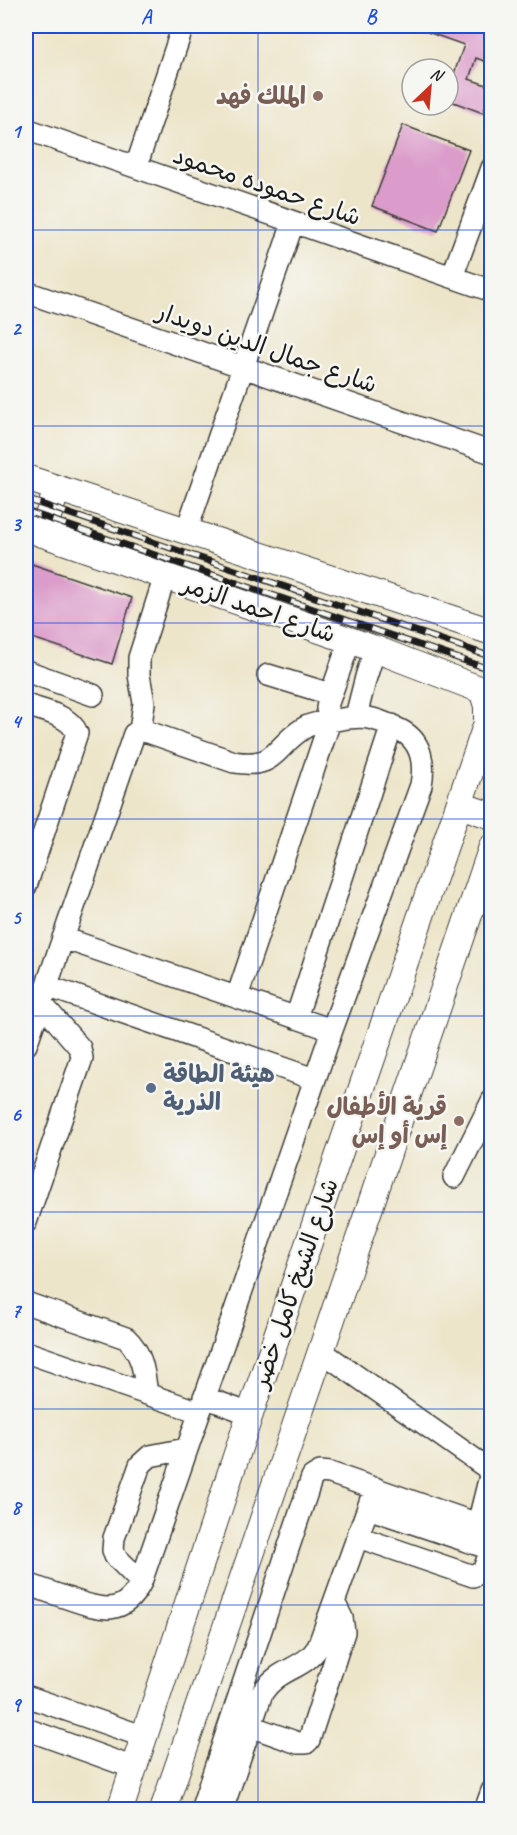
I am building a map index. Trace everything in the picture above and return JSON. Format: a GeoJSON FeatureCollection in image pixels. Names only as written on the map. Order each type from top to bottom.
{"type":"FeatureCollection","features":[{"type":"Feature","properties":{"kind":"main road","name":"شارع احمد الزمر"},"geometry":{"type":"LineString","coordinates":[[26,478],[492,632]]}},
{"type":"Feature","properties":{"kind":"main road"},"geometry":{"type":"LineString","coordinates":[[34,531],[57,489]]}},
{"type":"Feature","properties":{"kind":"main road","name":"شارع احمد الزمر"},"geometry":{"type":"LineString","coordinates":[[34,531],[350,640],[487,692]]}},
{"type":"Feature","properties":{"kind":"main road","name":"شارع الشيخ كامل خضر"},"geometry":{"type":"LineString","coordinates":[[121,1809],[250,1414],[487,723],[487,692]]}},
{"type":"Feature","properties":{"kind":"main road"},"geometry":{"type":"LineString","coordinates":[[460,805],[492,816]]}},
{"type":"Feature","properties":{"kind":"main road","name":"شارع الشيخ كامل خضر"},"geometry":{"type":"LineString","coordinates":[[162,1809],[492,847]]}},
{"type":"Feature","properties":{"kind":"street"},"geometry":{"type":"LineString","coordinates":[[136,167],[179,26]]}},
{"type":"Feature","properties":{"kind":"street","name":"شارع حموده محمود"},"geometry":{"type":"LineString","coordinates":[[26,129],[492,291]]}},
{"type":"Feature","properties":{"kind":"street"},"geometry":{"type":"LineString","coordinates":[[452,277],[492,168]]}},
{"type":"Feature","properties":{"kind":"street"},"geometry":{"type":"LineString","coordinates":[[186,532],[293,222]]}},
{"type":"Feature","properties":{"kind":"street","name":"شارع جمال الدين دويدار"},"geometry":{"type":"LineString","coordinates":[[26,292],[492,453]]}},
{"type":"Feature","properties":{"kind":"street"},"geometry":{"type":"LineString","coordinates":[[140,731],[144,703],[139,675],[139,658],[165,576]]}},
{"type":"Feature","properties":{"kind":"street"},"geometry":{"type":"LineString","coordinates":[[237,998],[330,721],[327,708],[330,694],[350,640]]}},
{"type":"Feature","properties":{"kind":"street"},"geometry":{"type":"LineString","coordinates":[[356,716],[375,649]]}},
{"type":"Feature","properties":{"kind":"street"},"geometry":{"type":"LineString","coordinates":[[26,671],[93,695]]}},
{"type":"Feature","properties":{"kind":"street"},"geometry":{"type":"LineString","coordinates":[[268,675],[330,694]]}},
{"type":"Feature","properties":{"kind":"street"},"geometry":{"type":"LineString","coordinates":[[26,705],[68,720],[77,734],[26,886]]}},
{"type":"Feature","properties":{"kind":"street"},"geometry":{"type":"LineString","coordinates":[[26,1045],[134,734],[140,731],[234,762],[259,764],[271,758],[304,727],[356,716],[368,717],[392,725],[405,732],[415,743],[422,756],[424,771],[421,785],[332,1030],[136,1593],[117,1607],[105,1609],[92,1607],[26,1583]]}},
{"type":"Feature","properties":{"kind":"street"},"geometry":{"type":"LineString","coordinates":[[296,1018],[392,725]]}},
{"type":"Feature","properties":{"kind":"street"},"geometry":{"type":"LineString","coordinates":[[63,938],[332,1030]]}},
{"type":"Feature","properties":{"kind":"street"},"geometry":{"type":"LineString","coordinates":[[44,994],[315,1079]]}},
{"type":"Feature","properties":{"kind":"street"},"geometry":{"type":"LineString","coordinates":[[26,1222],[82,1058],[80,1048],[44,994]]}},
{"type":"Feature","properties":{"kind":"street"},"geometry":{"type":"LineString","coordinates":[[454,1177],[492,1101]]}},
{"type":"Feature","properties":{"kind":"street"},"geometry":{"type":"LineString","coordinates":[[26,1302],[126,1338],[140,1355],[147,1394]]}},
{"type":"Feature","properties":{"kind":"street"},"geometry":{"type":"LineString","coordinates":[[201,1809],[312,1477],[325,1472],[485,1527],[490,1476],[487,1468],[321,1351]]}},
{"type":"Feature","properties":{"kind":"street"},"geometry":{"type":"LineString","coordinates":[[26,1352],[147,1394],[250,1414]]}},
{"type":"Feature","properties":{"kind":"street"},"geometry":{"type":"LineString","coordinates":[[141,1581],[115,1556],[114,1538],[140,1465],[150,1456],[186,1449]]}},
{"type":"Feature","properties":{"kind":"street"},"geometry":{"type":"LineString","coordinates":[[222,1809],[262,1692],[275,1677],[314,1653],[335,1604],[375,1488]]}},
{"type":"Feature","properties":{"kind":"street"},"geometry":{"type":"LineString","coordinates":[[358,1537],[473,1576],[483,1571],[491,1548],[368,1508]]}},
{"type":"Feature","properties":{"kind":"street"},"geometry":{"type":"LineString","coordinates":[[250,1726],[298,1743],[306,1743],[309,1740],[344,1632],[342,1618],[335,1604]]}},
{"type":"Feature","properties":{"kind":"street"},"geometry":{"type":"LineString","coordinates":[[26,1724],[30,1697],[145,1737]]}},
{"type":"Feature","properties":{"kind":"street"},"geometry":{"type":"LineString","coordinates":[[26,1729],[134,1768]]}},
{"type":"Feature","properties":{"kind":"street"},"geometry":{"type":"LineString","coordinates":[[485,1809],[492,1791]]}},
{"type":"Feature","properties":{"kind":"building"},"geometry":{"type":"Polygon","coordinates":[[[492,26],[492,64],[476,58],[469,79],[492,87],[483,113],[460,104],[460,57],[464,45],[413,27],[492,26]]]}},
{"type":"Feature","properties":{"kind":"building"},"geometry":{"type":"Polygon","coordinates":[[[403,125],[469,150],[438,231],[372,206],[403,125]]]}},
{"type":"Feature","properties":{"kind":"building"},"geometry":{"type":"Polygon","coordinates":[[[26,562],[132,598],[112,664],[26,636],[26,562]]]}},
{"type":"Feature","properties":{"kind":"railway"},"geometry":{"type":"LineString","coordinates":[[26,499],[492,657]]}},
{"type":"Feature","properties":{"kind":"railway"},"geometry":{"type":"LineString","coordinates":[[26,511],[492,670]]}},
{"type":"Feature","properties":{"kind":"place","name":"الملك فهد"},"geometry":{"type":"Point","coordinates":[318,96]}},
{"type":"Feature","properties":{"kind":"place","name":"هيئة الطاقة الذرية"},"geometry":{"type":"Point","coordinates":[151,1088]}},
{"type":"Feature","properties":{"kind":"place","name":"قرية الأطفال إس أو إس"},"geometry":{"type":"Point","coordinates":[459,1121]}}]}
